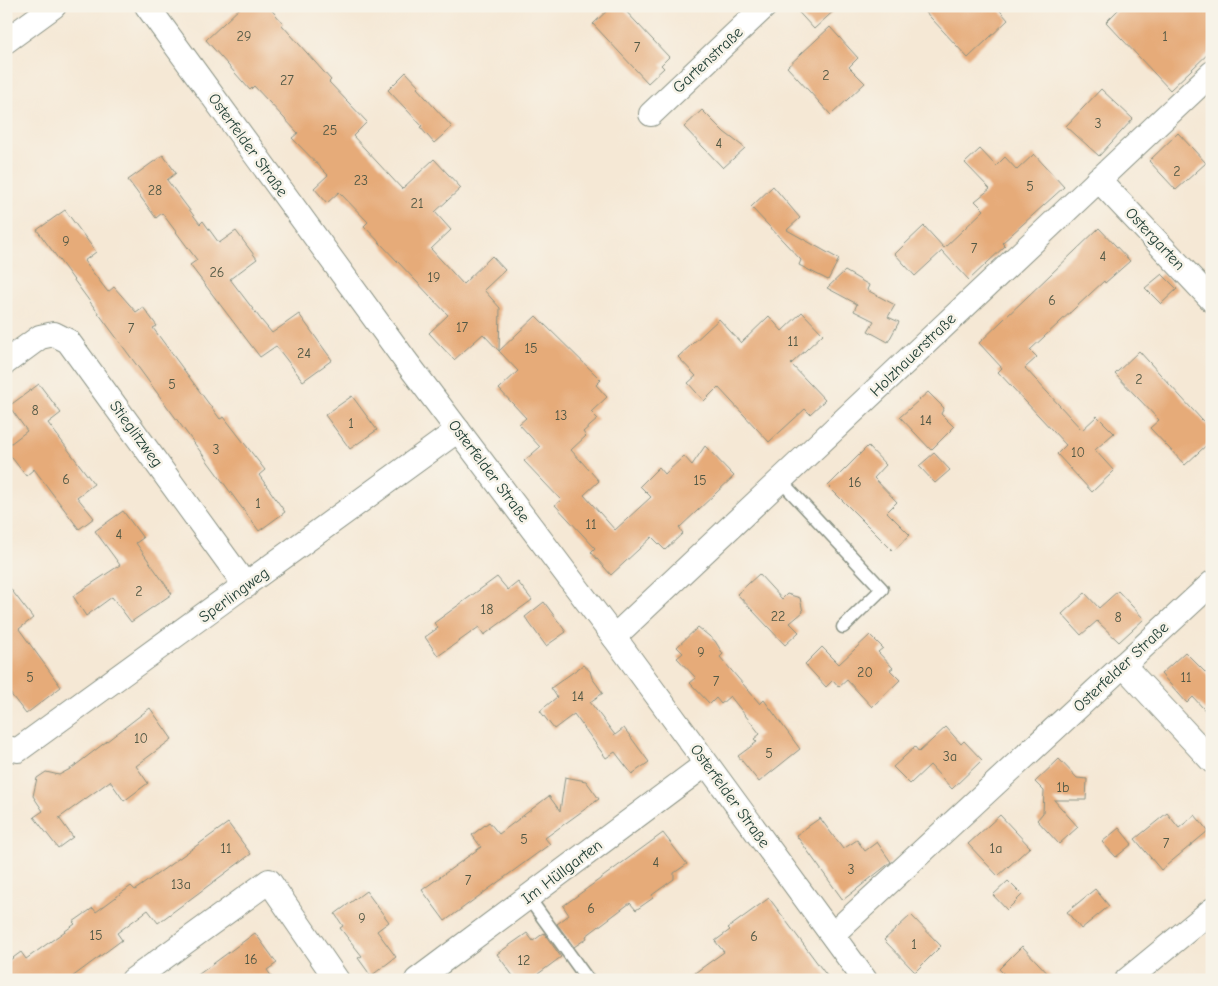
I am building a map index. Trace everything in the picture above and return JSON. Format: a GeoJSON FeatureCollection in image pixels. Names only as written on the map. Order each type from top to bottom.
{"type":"FeatureCollection","features":[{"type":"Feature","properties":{"kind":"street"},"geometry":{"type":"LineString","coordinates":[[6,42],[54,6]]}},
{"type":"Feature","properties":{"kind":"street","name":"Osterfelder Straße"},"geometry":{"type":"LineString","coordinates":[[147,6],[458,430],[614,637],[833,934],[865,980]]}},
{"type":"Feature","properties":{"kind":"street","name":"Gartenstraße"},"geometry":{"type":"LineString","coordinates":[[651,114],[765,6]]}},
{"type":"Feature","properties":{"kind":"street","name":"Holzhauerstraße"},"geometry":{"type":"LineString","coordinates":[[614,637],[1212,73]]}},
{"type":"Feature","properties":{"kind":"street","name":"Ostergarten"},"geometry":{"type":"LineString","coordinates":[[1098,179],[1212,300]]}},
{"type":"Feature","properties":{"kind":"street","name":"Stieglitzweg"},"geometry":{"type":"LineString","coordinates":[[6,362],[40,337],[54,334],[68,341],[246,586]]}},
{"type":"Feature","properties":{"kind":"street","name":"Sperlingweg"},"geometry":{"type":"LineString","coordinates":[[6,748],[18,750],[458,430]]}},
{"type":"Feature","properties":{"kind":"street","name":"Osterfelder Straße"},"geometry":{"type":"LineString","coordinates":[[833,934],[1212,583]]}},
{"type":"Feature","properties":{"kind":"street"},"geometry":{"type":"LineString","coordinates":[[1123,664],[1212,761]]}},
{"type":"Feature","properties":{"kind":"street","name":"Im Hüllgarten"},"geometry":{"type":"LineString","coordinates":[[417,980],[706,764]]}},
{"type":"Feature","properties":{"kind":"street"},"geometry":{"type":"LineString","coordinates":[[133,980],[269,881],[338,980]]}},
{"type":"Feature","properties":{"kind":"street"},"geometry":{"type":"LineString","coordinates":[[1127,980],[1212,910]]}},
{"type":"Feature","properties":{"kind":"lane"},"geometry":{"type":"LineString","coordinates":[[781,481],[882,589],[842,627]]}},
{"type":"Feature","properties":{"kind":"lane"},"geometry":{"type":"LineString","coordinates":[[528,897],[588,980]]}},
{"type":"Feature","properties":{"kind":"building"},"geometry":{"type":"Polygon","coordinates":[[[242,6],[268,6],[283,23],[282,25],[331,80],[329,82],[367,122],[353,136],[402,189],[434,159],[461,188],[435,212],[451,230],[431,249],[463,284],[492,256],[505,270],[484,290],[500,308],[499,351],[483,334],[454,360],[429,333],[448,315],[364,226],[368,222],[339,192],[327,203],[314,188],[328,175],[292,138],[298,133],[254,86],[250,90],[206,40],[242,6]]]}},
{"type":"Feature","properties":{"kind":"building"},"geometry":{"type":"Polygon","coordinates":[[[612,6],[621,6],[669,57],[661,65],[664,68],[648,83],[593,24],[612,6]]]}},
{"type":"Feature","properties":{"kind":"building"},"geometry":{"type":"Polygon","coordinates":[[[793,6],[839,6],[814,29],[793,6]]]}},
{"type":"Feature","properties":{"kind":"building"},"geometry":{"type":"Polygon","coordinates":[[[920,6],[996,6],[1008,20],[968,58],[920,6]]]}},
{"type":"Feature","properties":{"kind":"building"},"geometry":{"type":"Polygon","coordinates":[[[1122,6],[1212,6],[1212,50],[1170,90],[1106,22],[1122,6]]]}},
{"type":"Feature","properties":{"kind":"building"},"geometry":{"type":"Polygon","coordinates":[[[830,27],[858,58],[849,67],[865,83],[831,115],[787,67],[830,27]]]}},
{"type":"Feature","properties":{"kind":"building"},"geometry":{"type":"Polygon","coordinates":[[[406,72],[419,86],[417,88],[452,127],[434,143],[420,127],[422,126],[388,90],[406,72]]]}},
{"type":"Feature","properties":{"kind":"building"},"geometry":{"type":"Polygon","coordinates":[[[1101,89],[1133,119],[1099,156],[1066,126],[1101,89]]]}},
{"type":"Feature","properties":{"kind":"building"},"geometry":{"type":"Polygon","coordinates":[[[702,110],[724,132],[745,148],[723,168],[684,127],[702,110]]]}},
{"type":"Feature","properties":{"kind":"building"},"geometry":{"type":"Polygon","coordinates":[[[1178,133],[1206,163],[1176,190],[1149,161],[1178,133]]]}},
{"type":"Feature","properties":{"kind":"building"},"geometry":{"type":"Polygon","coordinates":[[[980,149],[996,166],[1005,157],[1017,170],[1034,154],[1064,187],[1002,243],[1005,246],[969,280],[942,251],[915,276],[895,254],[903,246],[924,226],[944,248],[984,210],[975,201],[990,189],[965,163],[980,149]]]}},
{"type":"Feature","properties":{"kind":"building"},"geometry":{"type":"Polygon","coordinates":[[[163,155],[176,173],[167,180],[200,224],[203,221],[219,243],[236,231],[257,259],[230,279],[262,321],[272,333],[299,314],[332,360],[303,381],[276,346],[260,357],[190,265],[197,260],[162,213],[156,218],[128,180],[163,155]]]}},
{"type":"Feature","properties":{"kind":"building"},"geometry":{"type":"Polygon","coordinates":[[[773,186],[800,218],[787,230],[839,259],[828,280],[799,265],[801,260],[751,207],[773,186]]]}},
{"type":"Feature","properties":{"kind":"building"},"geometry":{"type":"Polygon","coordinates":[[[65,210],[96,252],[84,261],[108,292],[114,287],[136,312],[143,307],[157,326],[153,328],[220,419],[224,417],[265,470],[259,475],[285,512],[259,531],[37,230],[65,210]]]}},
{"type":"Feature","properties":{"kind":"building"},"geometry":{"type":"Polygon","coordinates":[[[1099,228],[1130,261],[1105,283],[1104,281],[1030,350],[1037,357],[1025,368],[1082,430],[1097,416],[1114,433],[1095,450],[1114,471],[1092,492],[1057,454],[1066,445],[998,372],[1002,368],[979,343],[1099,228]]]}},
{"type":"Feature","properties":{"kind":"building"},"geometry":{"type":"Polygon","coordinates":[[[845,271],[869,285],[867,290],[895,305],[888,317],[899,322],[888,342],[868,331],[874,321],[854,311],[857,304],[827,288],[845,271]]]}},
{"type":"Feature","properties":{"kind":"building"},"geometry":{"type":"Polygon","coordinates":[[[1162,274],[1177,289],[1161,304],[1145,288],[1162,274]]]}},
{"type":"Feature","properties":{"kind":"building"},"geometry":{"type":"Polygon","coordinates":[[[802,312],[823,334],[791,364],[825,400],[810,414],[805,409],[769,442],[718,387],[704,401],[688,383],[696,376],[678,357],[719,319],[741,343],[769,316],[782,331],[802,312]]]}},
{"type":"Feature","properties":{"kind":"building"},"geometry":{"type":"Polygon","coordinates":[[[536,316],[601,380],[596,385],[607,397],[591,412],[598,419],[583,432],[586,436],[571,450],[599,481],[584,495],[615,530],[651,497],[640,486],[659,467],[665,474],[684,456],[692,465],[705,446],[734,476],[679,528],[683,533],[665,550],[652,537],[611,575],[591,552],[595,548],[555,505],[561,500],[524,461],[540,447],[519,424],[526,418],[499,389],[518,371],[499,351],[536,316]]]}},
{"type":"Feature","properties":{"kind":"building"},"geometry":{"type":"Polygon","coordinates":[[[1139,351],[1212,431],[1212,440],[1185,465],[1150,428],[1159,420],[1115,374],[1139,351]]]}},
{"type":"Feature","properties":{"kind":"building"},"geometry":{"type":"Polygon","coordinates":[[[39,384],[61,413],[48,423],[94,484],[77,497],[94,518],[79,529],[34,469],[26,476],[6,450],[6,447],[27,431],[9,406],[39,384]]]}},
{"type":"Feature","properties":{"kind":"building"},"geometry":{"type":"Polygon","coordinates":[[[928,392],[944,408],[941,414],[954,427],[931,450],[900,417],[928,392]]]}},
{"type":"Feature","properties":{"kind":"building"},"geometry":{"type":"Polygon","coordinates":[[[352,396],[377,430],[350,449],[325,415],[352,396]]]}},
{"type":"Feature","properties":{"kind":"building"},"geometry":{"type":"Polygon","coordinates":[[[868,446],[886,465],[874,478],[897,502],[887,512],[910,535],[893,551],[828,486],[868,446]]]}},
{"type":"Feature","properties":{"kind":"building"},"geometry":{"type":"Polygon","coordinates":[[[934,453],[950,470],[935,483],[919,466],[934,453]]]}},
{"type":"Feature","properties":{"kind":"building"},"geometry":{"type":"Polygon","coordinates":[[[123,511],[143,538],[136,543],[172,594],[131,622],[112,597],[86,616],[73,596],[120,565],[95,531],[123,511]]]}},
{"type":"Feature","properties":{"kind":"building"},"geometry":{"type":"Polygon","coordinates":[[[759,574],[782,599],[787,594],[800,598],[803,612],[790,623],[799,632],[785,645],[737,594],[759,574]]]}},
{"type":"Feature","properties":{"kind":"building"},"geometry":{"type":"Polygon","coordinates":[[[497,577],[508,590],[518,582],[532,600],[484,635],[479,627],[438,656],[425,637],[438,628],[434,623],[497,577]]]}},
{"type":"Feature","properties":{"kind":"building"},"geometry":{"type":"Polygon","coordinates":[[[6,583],[33,618],[19,629],[61,687],[26,714],[6,688],[6,583]]]}},
{"type":"Feature","properties":{"kind":"building"},"geometry":{"type":"Polygon","coordinates":[[[1118,591],[1144,619],[1119,642],[1097,621],[1081,635],[1062,614],[1085,593],[1099,608],[1118,591]]]}},
{"type":"Feature","properties":{"kind":"building"},"geometry":{"type":"Polygon","coordinates":[[[544,602],[566,632],[546,646],[525,617],[544,602]]]}},
{"type":"Feature","properties":{"kind":"building"},"geometry":{"type":"Polygon","coordinates":[[[698,627],[715,641],[723,654],[720,657],[760,704],[764,700],[800,749],[759,782],[738,756],[757,742],[754,739],[760,734],[730,696],[721,704],[716,698],[710,704],[690,683],[696,678],[677,658],[683,653],[677,647],[698,627]]]}},
{"type":"Feature","properties":{"kind":"building"},"geometry":{"type":"Polygon","coordinates":[[[870,635],[883,648],[878,652],[893,668],[890,670],[900,680],[872,707],[847,680],[839,687],[833,680],[826,687],[805,664],[822,647],[839,664],[870,635]]]}},
{"type":"Feature","properties":{"kind":"building"},"geometry":{"type":"Polygon","coordinates":[[[1185,652],[1212,679],[1212,718],[1193,697],[1187,703],[1161,674],[1185,652]]]}},
{"type":"Feature","properties":{"kind":"building"},"geometry":{"type":"Polygon","coordinates":[[[583,665],[590,671],[592,678],[603,693],[590,702],[615,735],[624,728],[649,762],[632,774],[615,752],[606,758],[574,714],[554,729],[540,711],[557,697],[551,688],[583,665]]]}},
{"type":"Feature","properties":{"kind":"building"},"geometry":{"type":"Polygon","coordinates":[[[150,708],[172,739],[136,766],[148,783],[124,801],[110,781],[59,818],[73,837],[58,848],[34,817],[43,811],[33,796],[37,778],[46,772],[59,775],[72,768],[150,708]]]}},
{"type":"Feature","properties":{"kind":"building"},"geometry":{"type":"Polygon","coordinates":[[[946,727],[961,744],[964,741],[982,760],[952,789],[930,765],[910,784],[893,767],[915,747],[919,752],[946,727]]]}},
{"type":"Feature","properties":{"kind":"building"},"geometry":{"type":"Polygon","coordinates":[[[1059,759],[1077,778],[1087,779],[1086,800],[1054,800],[1078,827],[1059,844],[1037,820],[1043,813],[1044,791],[1035,782],[1059,759]]]}},
{"type":"Feature","properties":{"kind":"building"},"geometry":{"type":"Polygon","coordinates":[[[565,777],[586,781],[599,799],[545,838],[550,844],[445,921],[422,890],[481,847],[472,835],[489,822],[499,834],[549,796],[560,811],[565,777]]]}},
{"type":"Feature","properties":{"kind":"building"},"geometry":{"type":"Polygon","coordinates":[[[1167,813],[1179,828],[1195,815],[1208,831],[1161,870],[1135,839],[1167,813]]]}},
{"type":"Feature","properties":{"kind":"building"},"geometry":{"type":"Polygon","coordinates":[[[1000,815],[1030,847],[998,876],[968,844],[1000,815]]]}},
{"type":"Feature","properties":{"kind":"building"},"geometry":{"type":"Polygon","coordinates":[[[820,818],[843,849],[857,840],[865,851],[877,842],[891,862],[843,900],[796,835],[820,818]]]}},
{"type":"Feature","properties":{"kind":"building"},"geometry":{"type":"Polygon","coordinates":[[[228,823],[251,854],[158,923],[148,910],[117,933],[122,940],[68,980],[6,980],[6,963],[21,952],[26,959],[75,924],[73,922],[93,908],[96,912],[131,886],[135,890],[228,823]]]}},
{"type":"Feature","properties":{"kind":"building"},"geometry":{"type":"Polygon","coordinates":[[[1119,828],[1132,844],[1116,857],[1102,842],[1119,828]]]}},
{"type":"Feature","properties":{"kind":"building"},"geometry":{"type":"Polygon","coordinates":[[[663,833],[687,864],[674,873],[674,879],[652,895],[653,898],[636,910],[630,903],[574,947],[557,924],[569,915],[563,906],[663,833]]]}},
{"type":"Feature","properties":{"kind":"building"},"geometry":{"type":"Polygon","coordinates":[[[1008,881],[1022,895],[1007,910],[993,895],[1008,881]]]}},
{"type":"Feature","properties":{"kind":"building"},"geometry":{"type":"Polygon","coordinates":[[[1095,889],[1109,906],[1081,929],[1067,912],[1095,889]]]}},
{"type":"Feature","properties":{"kind":"building"},"geometry":{"type":"Polygon","coordinates":[[[366,891],[389,922],[377,931],[396,957],[371,976],[358,958],[362,956],[340,928],[343,926],[335,914],[366,891]]]}},
{"type":"Feature","properties":{"kind":"building"},"geometry":{"type":"Polygon","coordinates":[[[769,898],[830,980],[685,980],[724,952],[715,941],[730,930],[728,928],[769,898]]]}},
{"type":"Feature","properties":{"kind":"building"},"geometry":{"type":"Polygon","coordinates":[[[911,915],[941,946],[915,972],[884,940],[911,915]]]}},
{"type":"Feature","properties":{"kind":"building"},"geometry":{"type":"Polygon","coordinates":[[[255,933],[277,963],[267,970],[274,980],[191,980],[255,933]]]}},
{"type":"Feature","properties":{"kind":"building"},"geometry":{"type":"Polygon","coordinates":[[[527,933],[533,941],[544,933],[561,957],[530,980],[516,980],[497,954],[527,933]]]}},
{"type":"Feature","properties":{"kind":"building"},"geometry":{"type":"Polygon","coordinates":[[[1022,946],[1054,980],[1010,980],[999,969],[1022,946]]]}}]}
